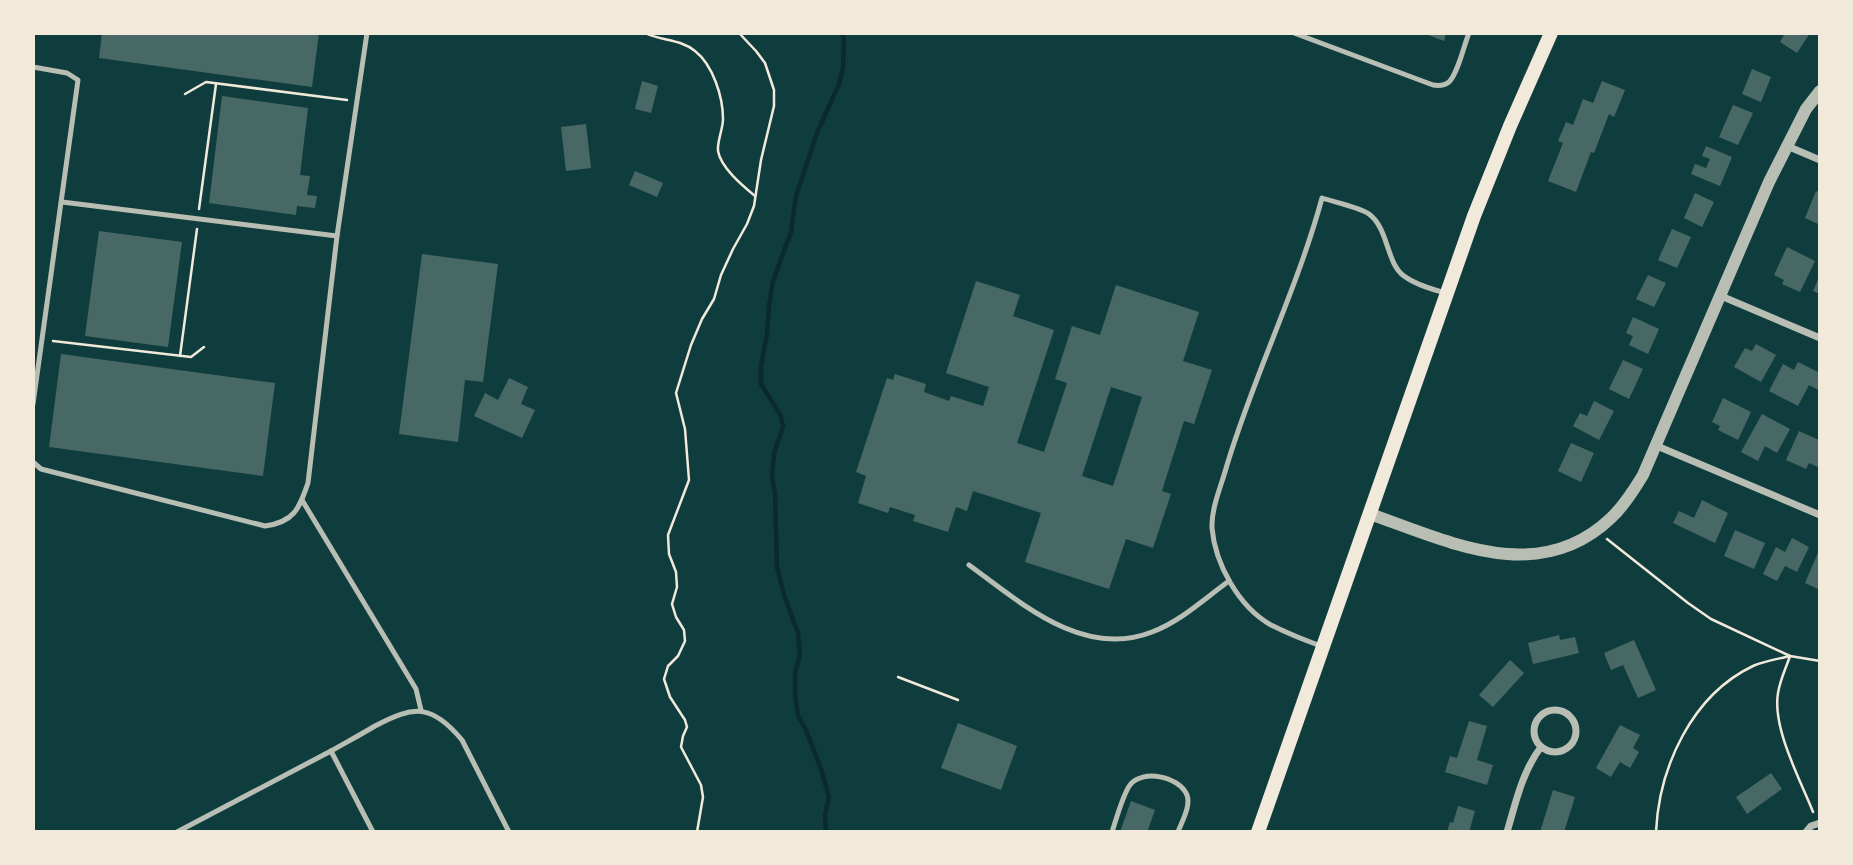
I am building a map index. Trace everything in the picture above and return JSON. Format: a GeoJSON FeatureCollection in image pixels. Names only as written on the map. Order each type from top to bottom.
{"type":"FeatureCollection","features":[{"type":"Feature","properties":{"kind":"main road"},"geometry":{"type":"LineString","coordinates":[[1258,832],[1446,293],[1510,126],[1551,33]]}},
{"type":"Feature","properties":{"kind":"street"},"geometry":{"type":"LineString","coordinates":[[1370,514],[1466,548],[1494,554],[1517,555],[1562,549],[1597,530],[1613,517],[1643,475],[1769,182],[1805,109],[1820,91]]}},
{"type":"Feature","properties":{"kind":"street"},"geometry":{"type":"LineString","coordinates":[[1786,146],[1820,160]]}},
{"type":"Feature","properties":{"kind":"street"},"geometry":{"type":"LineString","coordinates":[[1721,296],[1820,338]]}},
{"type":"Feature","properties":{"kind":"street"},"geometry":{"type":"LineString","coordinates":[[1657,446],[1820,516]]}},
{"type":"Feature","properties":{"kind":"street"},"geometry":{"type":"LineString","coordinates":[[1560,710],[1572,718],[1575,738],[1567,749],[1553,752],[1541,747],[1536,741],[1534,727],[1541,715],[1560,710]]}},
{"type":"Feature","properties":{"kind":"street"},"geometry":{"type":"LineString","coordinates":[[1507,832],[1523,777],[1541,747]]}},
{"type":"Feature","properties":{"kind":"street"},"geometry":{"type":"LineString","coordinates":[[1807,832],[1811,826],[1819,824]]}},
{"type":"Feature","properties":{"kind":"lane"},"geometry":{"type":"LineString","coordinates":[[33,462],[41,469],[265,526],[281,523],[291,516],[302,500],[308,483],[337,236],[367,33]]}},
{"type":"Feature","properties":{"kind":"lane"},"geometry":{"type":"LineString","coordinates":[[1294,33],[1442,86],[1454,75],[1469,33]]}},
{"type":"Feature","properties":{"kind":"lane"},"geometry":{"type":"LineString","coordinates":[[33,67],[67,73],[78,80],[33,404]]}},
{"type":"Feature","properties":{"kind":"lane"},"geometry":{"type":"LineString","coordinates":[[1324,647],[1269,624],[1255,612],[1229,582],[1219,560],[1212,526],[1238,430],[1303,259],[1322,198],[1367,212],[1378,223],[1402,275],[1446,293]]}},
{"type":"Feature","properties":{"kind":"lane"},"geometry":{"type":"LineString","coordinates":[[62,202],[337,236]]}},
{"type":"Feature","properties":{"kind":"lane"},"geometry":{"type":"LineString","coordinates":[[302,500],[416,689],[421,710]]}},
{"type":"Feature","properties":{"kind":"lane"},"geometry":{"type":"LineString","coordinates":[[968,565],[1026,607],[1056,624],[1082,635],[1108,639],[1128,638],[1152,632],[1179,618],[1229,582]]}},
{"type":"Feature","properties":{"kind":"lane"},"geometry":{"type":"LineString","coordinates":[[177,832],[394,716],[421,710],[436,716],[462,740],[509,832]]}},
{"type":"Feature","properties":{"kind":"lane"},"geometry":{"type":"LineString","coordinates":[[331,751],[373,832]]}},
{"type":"Feature","properties":{"kind":"lane"},"geometry":{"type":"LineString","coordinates":[[1112,832],[1126,790],[1139,777],[1149,775],[1175,783],[1188,797],[1178,832]]}},
{"type":"Feature","properties":{"kind":"path"},"geometry":{"type":"LineString","coordinates":[[645,33],[655,38],[676,41],[695,51],[708,65],[719,91],[724,120],[718,151],[736,180],[755,196]]}},
{"type":"Feature","properties":{"kind":"path"},"geometry":{"type":"LineString","coordinates":[[696,832],[703,797],[701,785],[681,747],[687,727],[685,720],[670,697],[664,680],[668,666],[678,656],[685,641],[684,630],[672,604],[677,587],[676,572],[669,554],[668,535],[688,480],[688,450],[676,393],[691,345],[754,206],[761,160],[775,106],[774,90],[765,63],[739,33]]}},
{"type":"Feature","properties":{"kind":"path"},"geometry":{"type":"LineString","coordinates":[[185,94],[206,82],[357,102]]}},
{"type":"Feature","properties":{"kind":"path"},"geometry":{"type":"LineString","coordinates":[[42,340],[191,357],[204,347]]}},
{"type":"Feature","properties":{"kind":"path"},"geometry":{"type":"LineString","coordinates":[[1597,530],[1711,619],[1790,656],[1820,661]]}},
{"type":"Feature","properties":{"kind":"path"},"geometry":{"type":"LineString","coordinates":[[1790,656],[1777,694],[1779,720],[1785,744],[1819,824]]}},
{"type":"Feature","properties":{"kind":"path"},"geometry":{"type":"LineString","coordinates":[[1656,832],[1659,802],[1666,775],[1686,728],[1699,710],[1720,689],[1754,666],[1790,656]]}},
{"type":"Feature","properties":{"kind":"path"},"geometry":{"type":"LineString","coordinates":[[898,677],[958,700]]}},
{"type":"Feature","properties":{"kind":"building"},"geometry":{"type":"Polygon","coordinates":[[[102,33],[319,33],[312,87],[99,58],[102,33]]]}},
{"type":"Feature","properties":{"kind":"building"},"geometry":{"type":"Polygon","coordinates":[[[1423,33],[1446,33],[1444,41],[1423,33]]]}},
{"type":"Feature","properties":{"kind":"building"},"geometry":{"type":"Polygon","coordinates":[[[1785,33],[1810,33],[1797,53],[1780,42],[1785,33]]]}},
{"type":"Feature","properties":{"kind":"building"},"geometry":{"type":"Polygon","coordinates":[[[1752,69],[1771,77],[1761,102],[1742,94],[1752,69]]]}},
{"type":"Feature","properties":{"kind":"building"},"geometry":{"type":"Polygon","coordinates":[[[642,81],[658,86],[651,113],[635,109],[642,81]]]}},
{"type":"Feature","properties":{"kind":"building"},"geometry":{"type":"Polygon","coordinates":[[[1602,81],[1625,90],[1614,117],[1609,114],[1576,192],[1548,181],[1563,143],[1558,141],[1566,122],[1573,125],[1583,99],[1593,103],[1602,81]]]}},
{"type":"Feature","properties":{"kind":"building"},"geometry":{"type":"Polygon","coordinates":[[[222,96],[308,108],[300,175],[310,176],[307,195],[317,196],[315,208],[297,206],[296,215],[209,203],[222,96]]]}},
{"type":"Feature","properties":{"kind":"building"},"geometry":{"type":"Polygon","coordinates":[[[1733,105],[1753,113],[1738,145],[1719,137],[1733,105]]]}},
{"type":"Feature","properties":{"kind":"building"},"geometry":{"type":"Polygon","coordinates":[[[586,124],[591,168],[566,171],[561,127],[586,124]]]}},
{"type":"Feature","properties":{"kind":"building"},"geometry":{"type":"Polygon","coordinates":[[[1706,146],[1732,157],[1720,186],[1691,174],[1695,164],[1706,168],[1710,159],[1702,156],[1706,146]]]}},
{"type":"Feature","properties":{"kind":"building"},"geometry":{"type":"Polygon","coordinates":[[[635,171],[663,183],[657,197],[629,185],[635,171]]]}},
{"type":"Feature","properties":{"kind":"building"},"geometry":{"type":"Polygon","coordinates":[[[1816,191],[1820,193],[1820,225],[1805,218],[1816,191]]]}},
{"type":"Feature","properties":{"kind":"building"},"geometry":{"type":"Polygon","coordinates":[[[1695,193],[1714,202],[1702,227],[1684,218],[1695,193]]]}},
{"type":"Feature","properties":{"kind":"building"},"geometry":{"type":"Polygon","coordinates":[[[1672,229],[1691,237],[1677,268],[1658,260],[1672,229]]]}},
{"type":"Feature","properties":{"kind":"building"},"geometry":{"type":"Polygon","coordinates":[[[99,231],[182,242],[168,347],[85,336],[99,231]]]}},
{"type":"Feature","properties":{"kind":"building"},"geometry":{"type":"Polygon","coordinates":[[[1787,247],[1815,261],[1800,292],[1782,284],[1784,280],[1774,275],[1787,247]]]}},
{"type":"Feature","properties":{"kind":"building"},"geometry":{"type":"Polygon","coordinates":[[[422,254],[498,264],[483,382],[465,380],[458,442],[399,434],[422,254]]]}},
{"type":"Feature","properties":{"kind":"building"},"geometry":{"type":"Polygon","coordinates":[[[1648,275],[1666,283],[1654,307],[1636,299],[1648,275]]]}},
{"type":"Feature","properties":{"kind":"building"},"geometry":{"type":"Polygon","coordinates":[[[1820,275],[1820,294],[1813,291],[1820,275]]]}},
{"type":"Feature","properties":{"kind":"building"},"geometry":{"type":"Polygon","coordinates":[[[976,281],[1020,295],[1013,316],[1054,330],[1017,443],[1044,452],[1067,383],[1055,379],[1072,326],[1100,335],[1116,285],[1199,312],[1183,361],[1212,370],[1194,424],[1184,421],[1162,491],[1171,494],[1153,548],[1126,539],[1109,589],[1025,562],[1041,513],[973,491],[967,511],[956,507],[948,532],[913,521],[915,515],[890,507],[888,513],[858,503],[866,476],[856,472],[887,378],[893,380],[895,374],[926,384],[924,392],[949,401],[951,396],[983,406],[989,387],[946,373],[976,281]],[[1111,387],[1082,476],[1113,486],[1142,397],[1111,387]]]}},
{"type":"Feature","properties":{"kind":"building"},"geometry":{"type":"Polygon","coordinates":[[[1633,317],[1659,329],[1648,354],[1629,345],[1633,336],[1626,333],[1633,317]]]}},
{"type":"Feature","properties":{"kind":"building"},"geometry":{"type":"Polygon","coordinates":[[[1756,344],[1776,355],[1761,382],[1734,367],[1745,348],[1752,351],[1756,344]]]}},
{"type":"Feature","properties":{"kind":"building"},"geometry":{"type":"Polygon","coordinates":[[[61,354],[275,383],[263,476],[49,447],[61,354]]]}},
{"type":"Feature","properties":{"kind":"building"},"geometry":{"type":"Polygon","coordinates":[[[1623,360],[1643,369],[1629,399],[1609,389],[1623,360]]]}},
{"type":"Feature","properties":{"kind":"building"},"geometry":{"type":"Polygon","coordinates":[[[1798,362],[1820,373],[1820,391],[1809,385],[1798,406],[1769,391],[1783,364],[1794,370],[1798,362]]]}},
{"type":"Feature","properties":{"kind":"building"},"geometry":{"type":"Polygon","coordinates":[[[509,378],[528,387],[521,404],[535,410],[522,438],[474,416],[485,393],[498,400],[509,378]]]}},
{"type":"Feature","properties":{"kind":"building"},"geometry":{"type":"Polygon","coordinates":[[[1723,398],[1751,412],[1738,440],[1718,430],[1720,426],[1712,422],[1723,398]]]}},
{"type":"Feature","properties":{"kind":"building"},"geometry":{"type":"Polygon","coordinates":[[[1594,401],[1614,411],[1599,440],[1573,426],[1580,413],[1587,416],[1594,401]]]}},
{"type":"Feature","properties":{"kind":"building"},"geometry":{"type":"Polygon","coordinates":[[[1762,414],[1790,429],[1777,453],[1765,446],[1758,461],[1741,452],[1762,414]]]}},
{"type":"Feature","properties":{"kind":"building"},"geometry":{"type":"Polygon","coordinates":[[[1799,431],[1819,440],[1818,467],[1809,463],[1806,469],[1786,460],[1799,431]]]}},
{"type":"Feature","properties":{"kind":"building"},"geometry":{"type":"Polygon","coordinates":[[[1571,443],[1594,453],[1581,482],[1558,471],[1571,443]]]}},
{"type":"Feature","properties":{"kind":"building"},"geometry":{"type":"Polygon","coordinates":[[[1702,500],[1728,513],[1715,543],[1673,523],[1679,511],[1694,518],[1702,500]]]}},
{"type":"Feature","properties":{"kind":"building"},"geometry":{"type":"Polygon","coordinates":[[[1735,530],[1765,543],[1754,569],[1724,556],[1735,530]]]}},
{"type":"Feature","properties":{"kind":"building"},"geometry":{"type":"Polygon","coordinates":[[[1792,538],[1809,547],[1797,572],[1785,566],[1777,581],[1763,574],[1776,547],[1785,552],[1792,538]]]}},
{"type":"Feature","properties":{"kind":"building"},"geometry":{"type":"Polygon","coordinates":[[[1820,548],[1820,590],[1805,583],[1820,548]]]}},
{"type":"Feature","properties":{"kind":"building"},"geometry":{"type":"Polygon","coordinates":[[[1559,635],[1560,640],[1575,637],[1579,653],[1533,664],[1528,643],[1559,635]]]}},
{"type":"Feature","properties":{"kind":"building"},"geometry":{"type":"Polygon","coordinates":[[[1634,640],[1656,690],[1638,698],[1623,665],[1611,670],[1604,653],[1634,640]]]}},
{"type":"Feature","properties":{"kind":"building"},"geometry":{"type":"Polygon","coordinates":[[[1510,660],[1524,673],[1493,707],[1479,695],[1510,660]]]}},
{"type":"Feature","properties":{"kind":"building"},"geometry":{"type":"Polygon","coordinates":[[[1469,721],[1487,726],[1477,760],[1493,765],[1487,785],[1445,772],[1450,756],[1457,758],[1469,721]]]}},
{"type":"Feature","properties":{"kind":"building"},"geometry":{"type":"Polygon","coordinates":[[[958,723],[1017,746],[1001,790],[941,768],[958,723]]]}},
{"type":"Feature","properties":{"kind":"building"},"geometry":{"type":"Polygon","coordinates":[[[1620,725],[1640,735],[1633,748],[1639,752],[1630,768],[1620,762],[1611,777],[1596,768],[1620,725]]]}},
{"type":"Feature","properties":{"kind":"building"},"geometry":{"type":"Polygon","coordinates":[[[1771,773],[1782,789],[1747,814],[1736,797],[1771,773]]]}},
{"type":"Feature","properties":{"kind":"building"},"geometry":{"type":"Polygon","coordinates":[[[1553,790],[1575,797],[1564,832],[1540,832],[1553,790]]]}},
{"type":"Feature","properties":{"kind":"building"},"geometry":{"type":"Polygon","coordinates":[[[1131,801],[1155,810],[1147,832],[1120,832],[1131,801]]]}},
{"type":"Feature","properties":{"kind":"building"},"geometry":{"type":"Polygon","coordinates":[[[1458,806],[1475,811],[1469,832],[1447,832],[1450,822],[1453,823],[1458,806]]]}},
{"type":"Feature","properties":{"kind":"waterway"},"geometry":{"type":"LineString","coordinates":[[826,832],[825,815],[829,797],[821,769],[798,715],[795,696],[795,673],[800,655],[798,633],[777,567],[772,476],[774,453],[783,427],[781,416],[761,384],[761,366],[773,281],[791,232],[796,196],[817,133],[839,84],[843,67],[842,33]]}}]}
